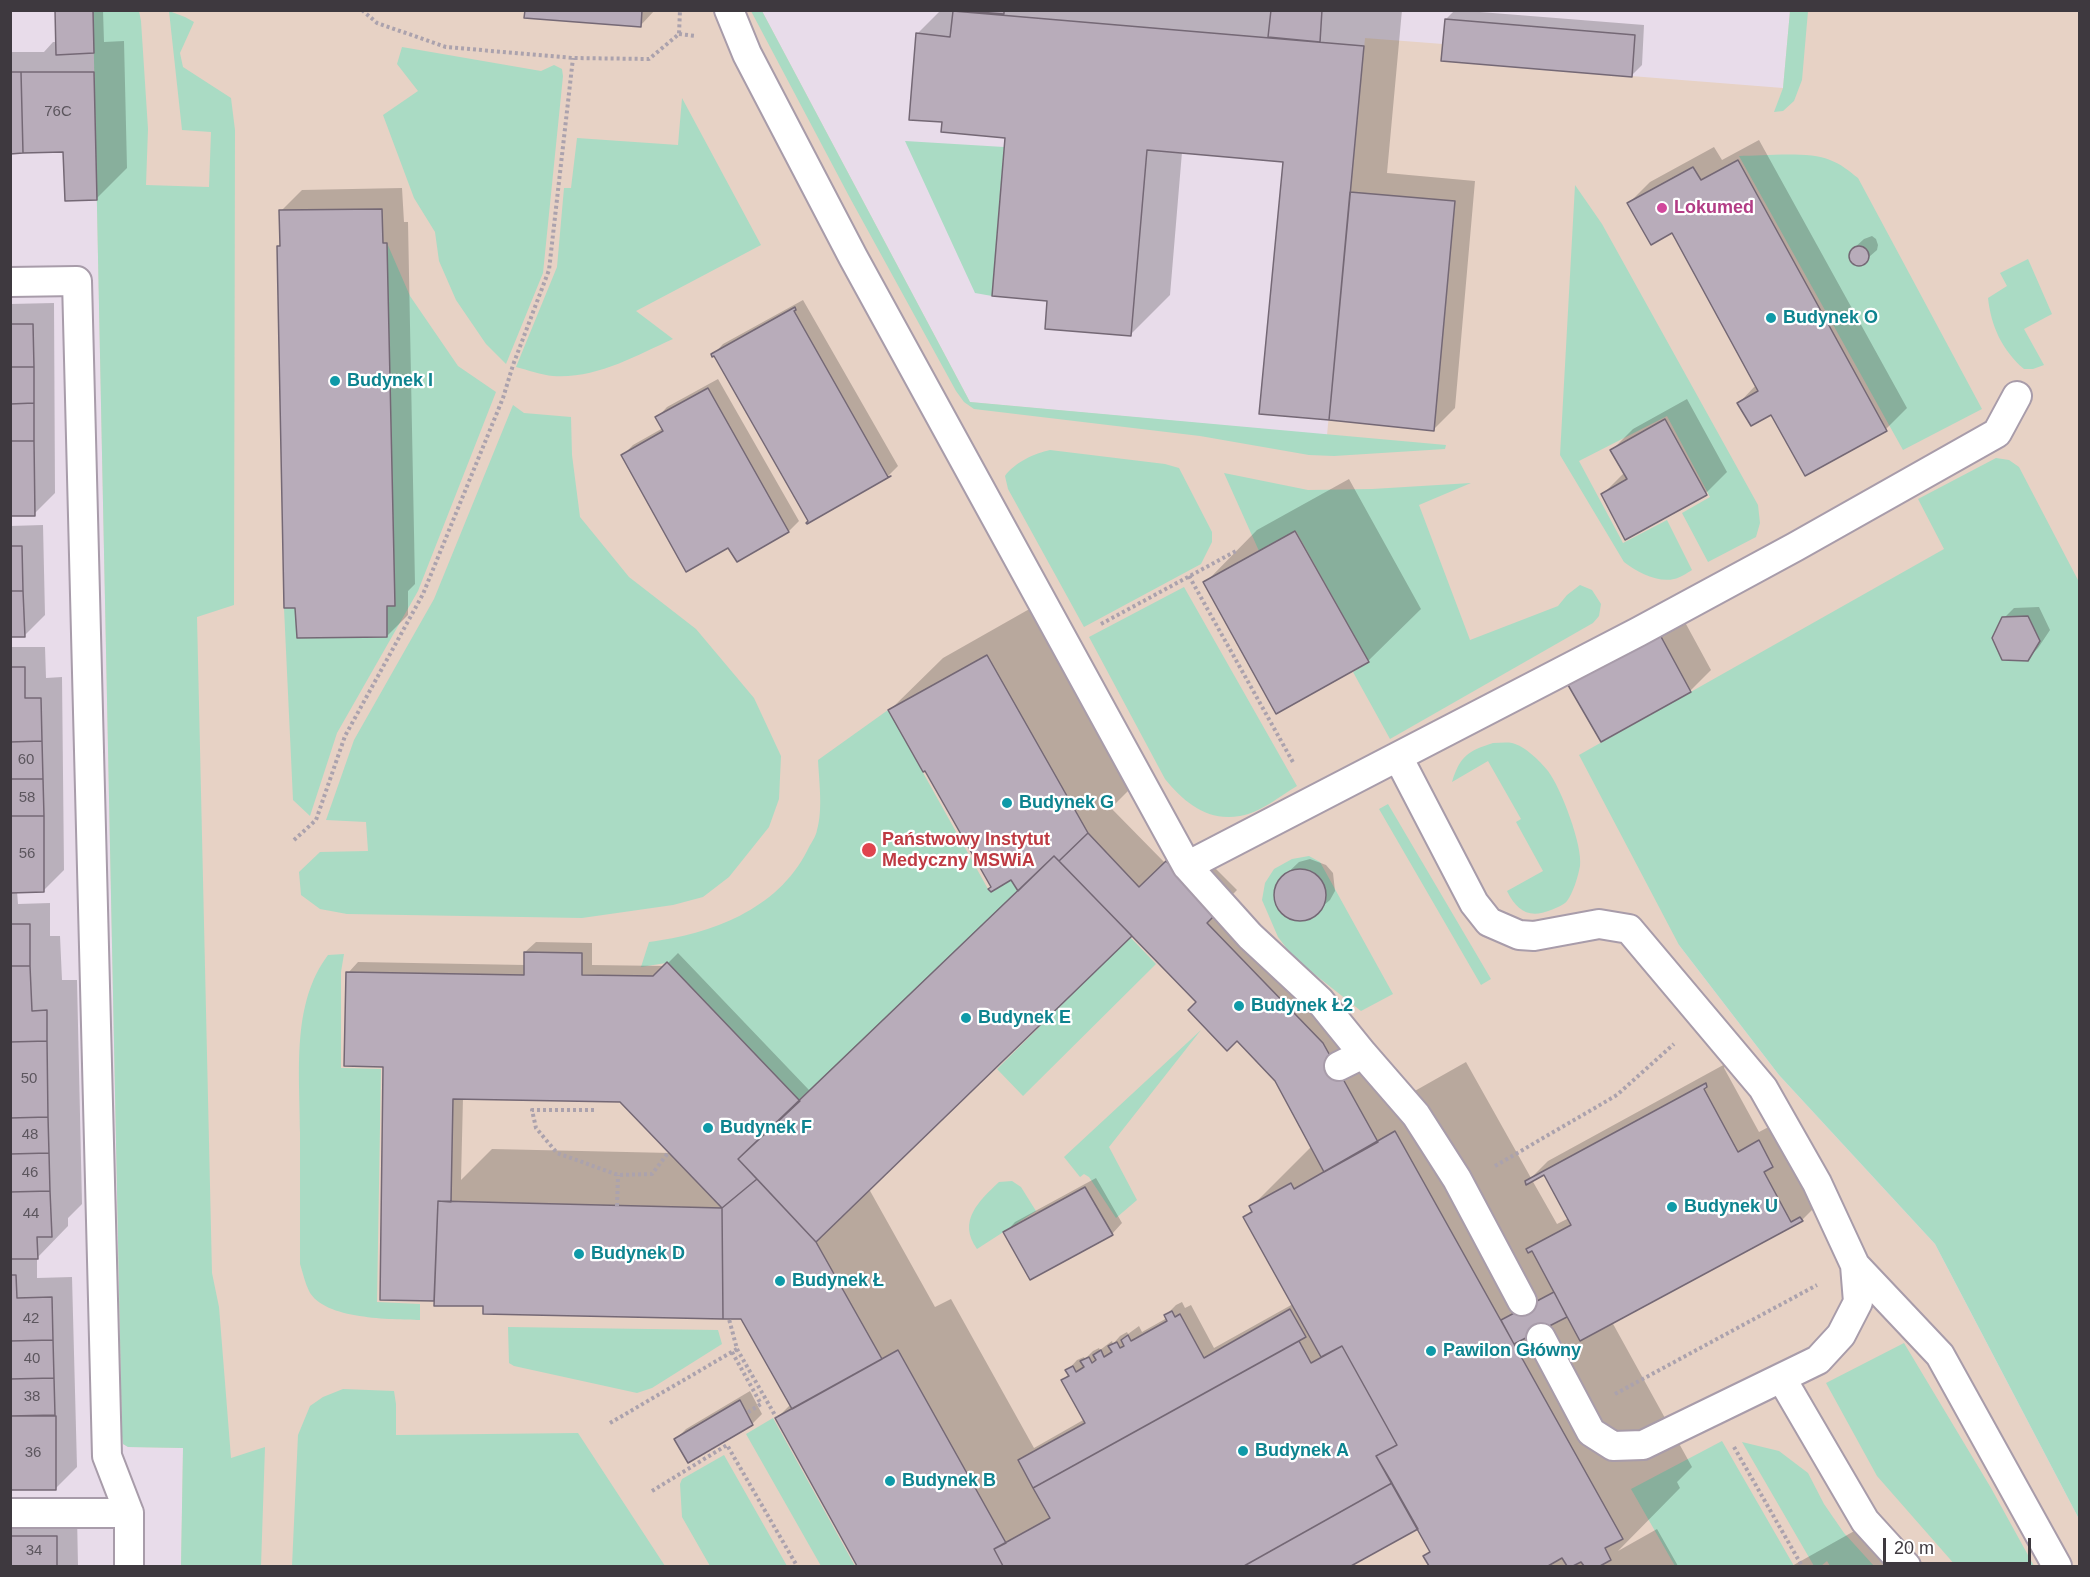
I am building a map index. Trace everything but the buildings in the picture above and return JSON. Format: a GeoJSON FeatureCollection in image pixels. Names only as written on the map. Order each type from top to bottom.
{"type":"FeatureCollection","features":[{"type":"Feature","properties":{"kind":"lane"},"geometry":{"type":"LineString","coordinates":[[729,10],[747,54],[853,257],[1187,866],[1250,936],[1320,1001],[1351,1060],[1416,1115],[1457,1179],[1522,1301]]}},
{"type":"Feature","properties":{"kind":"lane"},"geometry":{"type":"LineString","coordinates":[[10,282],[77,281],[107,1456],[129,1513],[129,1566]]}},
{"type":"Feature","properties":{"kind":"lane"},"geometry":{"type":"LineString","coordinates":[[1187,866],[1648,626],[1795,547],[1997,433],[2017,396]]}},
{"type":"Feature","properties":{"kind":"lane"},"geometry":{"type":"LineString","coordinates":[[1398,757],[1474,903],[1489,921],[1519,935],[1534,936],[1599,924],[1629,929],[1763,1088],[1817,1183],[1855,1265],[1940,1355],[2057,1566]]}},
{"type":"Feature","properties":{"kind":"lane"},"geometry":{"type":"LineString","coordinates":[[1540,1338],[1591,1432],[1613,1446],[1643,1446],[1818,1360],[1841,1335],[1858,1302],[1855,1265]]}},
{"type":"Feature","properties":{"kind":"lane"},"geometry":{"type":"LineString","coordinates":[[1782,1379],[1865,1521],[1906,1566]]}},
{"type":"Feature","properties":{"kind":"lane"},"geometry":{"type":"LineString","coordinates":[[10,1512],[129,1513]]}},
{"type":"Feature","properties":{"kind":"path"},"geometry":{"type":"LineString","coordinates":[[362,10],[377,23],[446,47],[573,58],[649,59],[679,34],[680,10]]}},
{"type":"Feature","properties":{"kind":"path"},"geometry":{"type":"LineString","coordinates":[[294,840],[316,820],[345,736],[423,594],[506,391],[513,365],[549,270],[573,58]]}},
{"type":"Feature","properties":{"kind":"path"},"geometry":{"type":"LineString","coordinates":[[1065,644],[1236,551]]}},
{"type":"Feature","properties":{"kind":"path"},"geometry":{"type":"LineString","coordinates":[[1190,576],[1314,800]]}},
{"type":"Feature","properties":{"kind":"path"},"geometry":{"type":"LineString","coordinates":[[1489,1170],[1617,1095],[1704,1018]]}},
{"type":"Feature","properties":{"kind":"path"},"geometry":{"type":"LineString","coordinates":[[594,1110],[532,1110],[536,1128],[557,1153],[618,1175],[652,1174],[668,1153]]}},
{"type":"Feature","properties":{"kind":"path"},"geometry":{"type":"LineString","coordinates":[[617,1206],[618,1175]]}},
{"type":"Feature","properties":{"kind":"path"},"geometry":{"type":"LineString","coordinates":[[1614,1395],[1855,1265]]}},
{"type":"Feature","properties":{"kind":"path"},"geometry":{"type":"LineString","coordinates":[[729,1319],[737,1349],[776,1417]]}},
{"type":"Feature","properties":{"kind":"path"},"geometry":{"type":"LineString","coordinates":[[610,1423],[737,1349]]}},
{"type":"Feature","properties":{"kind":"path"},"geometry":{"type":"LineString","coordinates":[[732,1352],[761,1404],[747,1413]]}},
{"type":"Feature","properties":{"kind":"path"},"geometry":{"type":"LineString","coordinates":[[1714,1411],[1802,1566]]}},
{"type":"Feature","properties":{"kind":"path"},"geometry":{"type":"LineString","coordinates":[[652,1491],[727,1445],[797,1566]]}},
{"type":"Feature","properties":{"kind":"shaded area","name":"Państwowy Instytut Medyczny MSWiA"},"geometry":{"type":"Polygon","coordinates":[[[93,11],[762,11],[970,402],[1327,435],[1365,38],[1443,44],[1441,61],[1783,88],[1790,11],[2079,11],[2079,708],[1679,945],[1779,1075],[1935,1244],[2079,1519],[2079,1566],[181,1566],[183,1448],[128,1447],[123,1444],[122,1436],[93,11]]]}},
{"type":"Feature","properties":{"kind":"green space"},"geometry":{"type":"Polygon","coordinates":[[[93,11],[139,11],[148,129],[146,185],[209,187],[211,132],[182,130],[169,11],[194,22],[180,53],[183,67],[231,98],[235,130],[234,605],[197,617],[212,1273],[219,1307],[231,1458],[265,1447],[261,1566],[181,1566],[183,1448],[128,1447],[123,1444],[122,1436],[93,11]]]}},
{"type":"Feature","properties":{"kind":"green space"},"geometry":{"type":"Polygon","coordinates":[[[751,11],[762,11],[970,402],[1446,445],[1445,449],[1334,456],[1309,455],[1200,436],[974,409],[964,402],[956,391],[751,11]]]}},
{"type":"Feature","properties":{"kind":"green space"},"geometry":{"type":"Polygon","coordinates":[[[1790,11],[1808,11],[1802,80],[1794,101],[1783,111],[1774,112],[1783,88],[1790,11]]]}},
{"type":"Feature","properties":{"kind":"green space"},"geometry":{"type":"Polygon","coordinates":[[[402,47],[541,71],[554,65],[562,69],[543,273],[506,364],[486,344],[456,300],[439,261],[435,232],[414,198],[383,115],[418,91],[397,64],[402,47]]]}},
{"type":"Feature","properties":{"kind":"green space"},"geometry":{"type":"Polygon","coordinates":[[[682,98],[761,245],[636,311],[673,339],[615,365],[585,374],[553,376],[516,367],[557,267],[564,188],[571,188],[577,138],[678,145],[682,98]]]}},
{"type":"Feature","properties":{"kind":"green space"},"geometry":{"type":"Polygon","coordinates":[[[905,141],[1004,147],[992,296],[975,293],[905,141]]]}},
{"type":"Feature","properties":{"kind":"green space"},"geometry":{"type":"Polygon","coordinates":[[[1739,156],[1821,157],[1838,164],[1858,178],[1982,409],[1903,450],[1739,156]]]}},
{"type":"Feature","properties":{"kind":"green space"},"geometry":{"type":"Polygon","coordinates":[[[1575,185],[1602,224],[1758,505],[1760,523],[1756,537],[1708,562],[1682,513],[1710,497],[1667,416],[1579,461],[1623,543],[1667,520],[1692,570],[1668,580],[1641,573],[1624,562],[1560,455],[1575,185]]]}},
{"type":"Feature","properties":{"kind":"green space"},"geometry":{"type":"Polygon","coordinates":[[[387,243],[410,296],[458,366],[496,392],[418,591],[337,733],[310,816],[293,800],[284,608],[295,608],[297,638],[387,637],[387,606],[395,606],[387,243]]]}},
{"type":"Feature","properties":{"kind":"green space"},"geometry":{"type":"Polygon","coordinates":[[[2028,259],[2052,314],[2024,329],[2044,365],[2033,369],[2024,369],[2004,346],[1995,328],[1988,298],[2007,286],[2000,273],[2028,259]]]}},
{"type":"Feature","properties":{"kind":"green space"},"geometry":{"type":"Polygon","coordinates":[[[513,405],[524,413],[571,417],[572,455],[580,517],[629,577],[696,629],[754,698],[781,756],[779,799],[769,827],[729,877],[703,897],[673,905],[582,918],[347,914],[320,909],[301,895],[299,872],[320,852],[368,851],[366,822],[326,820],[354,740],[434,599],[513,405]]]}},
{"type":"Feature","properties":{"kind":"green space"},"geometry":{"type":"Polygon","coordinates":[[[1050,450],[1165,464],[1179,468],[1212,532],[1212,542],[1201,564],[1084,627],[1008,489],[1005,476],[1025,459],[1050,450]]]}},
{"type":"Feature","properties":{"kind":"green space"},"geometry":{"type":"Polygon","coordinates":[[[1996,458],[2009,460],[2019,467],[2079,582],[2079,1519],[1935,1244],[1779,1075],[1679,945],[1579,755],[1944,549],[1918,499],[1996,458]]]}},
{"type":"Feature","properties":{"kind":"green space"},"geometry":{"type":"Polygon","coordinates":[[[1224,473],[1308,490],[1471,483],[1419,505],[1470,640],[1558,606],[1580,585],[1592,590],[1601,604],[1599,616],[1593,623],[1390,739],[1353,672],[1369,662],[1296,531],[1259,551],[1224,473]]]}},
{"type":"Feature","properties":{"kind":"green space"},"geometry":{"type":"Polygon","coordinates":[[[1184,587],[1297,786],[1262,808],[1240,816],[1217,816],[1207,813],[1188,802],[1165,779],[1089,637],[1184,587]]]}},
{"type":"Feature","properties":{"kind":"green space"},"geometry":{"type":"Polygon","coordinates":[[[888,710],[988,889],[991,892],[1011,880],[1018,891],[800,1101],[666,963],[641,967],[649,942],[696,933],[740,916],[760,904],[778,889],[794,872],[816,833],[820,805],[818,760],[888,710]]]}},
{"type":"Feature","properties":{"kind":"green space"},"geometry":{"type":"Polygon","coordinates":[[[1493,743],[1517,745],[1541,763],[1559,790],[1575,832],[1580,857],[1577,880],[1564,904],[1543,913],[1524,911],[1515,904],[1507,891],[1543,871],[1516,822],[1521,819],[1488,761],[1452,782],[1458,766],[1466,756],[1493,743]]]}},
{"type":"Feature","properties":{"kind":"green space"},"geometry":{"type":"Polygon","coordinates":[[[1388,804],[1491,979],[1481,985],[1379,809],[1388,804]]]}},
{"type":"Feature","properties":{"kind":"green space"},"geometry":{"type":"Polygon","coordinates":[[[1309,856],[1320,862],[1393,994],[1361,1011],[1294,958],[1278,937],[1262,900],[1265,883],[1274,869],[1292,859],[1309,856]]]}},
{"type":"Feature","properties":{"kind":"green space"},"geometry":{"type":"Polygon","coordinates":[[[1130,937],[1156,964],[1023,1096],[997,1069],[1130,937]]]}},
{"type":"Feature","properties":{"kind":"green space"},"geometry":{"type":"Polygon","coordinates":[[[344,954],[341,972],[341,1068],[381,1069],[377,1302],[420,1304],[420,1320],[360,1316],[329,1308],[317,1301],[309,1291],[300,1264],[299,1063],[303,1017],[316,974],[328,955],[344,954]]]}},
{"type":"Feature","properties":{"kind":"green space"},"geometry":{"type":"Polygon","coordinates":[[[1201,1030],[1109,1147],[1137,1200],[1116,1218],[1089,1177],[1084,1174],[1080,1177],[1064,1157],[1201,1030]]]}},
{"type":"Feature","properties":{"kind":"green space"},"geometry":{"type":"Polygon","coordinates":[[[1012,1181],[1021,1187],[1036,1211],[977,1249],[971,1239],[969,1229],[973,1212],[999,1182],[1012,1181]]]}},
{"type":"Feature","properties":{"kind":"green space"},"geometry":{"type":"Polygon","coordinates":[[[508,1327],[718,1330],[722,1344],[652,1388],[637,1393],[514,1366],[509,1363],[508,1327]]]}},
{"type":"Feature","properties":{"kind":"green space"},"geometry":{"type":"Polygon","coordinates":[[[1904,1343],[1991,1488],[2034,1566],[1956,1566],[1877,1476],[1826,1383],[1904,1343]]]}},
{"type":"Feature","properties":{"kind":"green space"},"geometry":{"type":"Polygon","coordinates":[[[343,1389],[394,1391],[396,1435],[578,1433],[665,1566],[292,1566],[298,1435],[310,1406],[323,1397],[343,1389]]]}},
{"type":"Feature","properties":{"kind":"green space"},"geometry":{"type":"Polygon","coordinates":[[[773,1418],[855,1566],[821,1566],[746,1434],[773,1418]]]}},
{"type":"Feature","properties":{"kind":"green space"},"geometry":{"type":"Polygon","coordinates":[[[1722,1441],[1794,1566],[1675,1566],[1631,1489],[1722,1441]]]}},
{"type":"Feature","properties":{"kind":"green space"},"geometry":{"type":"Polygon","coordinates":[[[1742,1442],[1779,1451],[1808,1473],[1824,1504],[1844,1533],[1874,1566],[1830,1566],[1827,1561],[1821,1566],[1814,1566],[1742,1442]]]}},
{"type":"Feature","properties":{"kind":"green space"},"geometry":{"type":"Polygon","coordinates":[[[724,1455],[787,1566],[710,1566],[682,1517],[680,1484],[682,1479],[724,1455]]]}},
{"type":"Feature","properties":{"kind":"place","name":"Lokumed"},"geometry":{"type":"Point","coordinates":[1662,208]}},
{"type":"Feature","properties":{"kind":"place","name":"Budynek O"},"geometry":{"type":"Point","coordinates":[1771,318]}},
{"type":"Feature","properties":{"kind":"place","name":"Budynek I"},"geometry":{"type":"Point","coordinates":[335,381]}},
{"type":"Feature","properties":{"kind":"place","name":"Budynek G"},"geometry":{"type":"Point","coordinates":[1007,803]}},
{"type":"Feature","properties":{"kind":"place","name":"Państwowy Instytut Medyczny MSWiA"},"geometry":{"type":"Point","coordinates":[869,850]}},
{"type":"Feature","properties":{"kind":"place","name":"Budynek Ł2"},"geometry":{"type":"Point","coordinates":[1239,1006]}},
{"type":"Feature","properties":{"kind":"place","name":"Budynek E"},"geometry":{"type":"Point","coordinates":[966,1018]}},
{"type":"Feature","properties":{"kind":"place","name":"Budynek F"},"geometry":{"type":"Point","coordinates":[708,1128]}},
{"type":"Feature","properties":{"kind":"place","name":"Budynek U"},"geometry":{"type":"Point","coordinates":[1672,1207]}},
{"type":"Feature","properties":{"kind":"place","name":"Budynek D"},"geometry":{"type":"Point","coordinates":[579,1254]}},
{"type":"Feature","properties":{"kind":"place","name":"Budynek Ł"},"geometry":{"type":"Point","coordinates":[780,1281]}},
{"type":"Feature","properties":{"kind":"place","name":"Pawilon Główny"},"geometry":{"type":"Point","coordinates":[1431,1351]}},
{"type":"Feature","properties":{"kind":"place","name":"Budynek A"},"geometry":{"type":"Point","coordinates":[1243,1451]}},
{"type":"Feature","properties":{"kind":"place","name":"Budynek B"},"geometry":{"type":"Point","coordinates":[890,1481]}}]}
